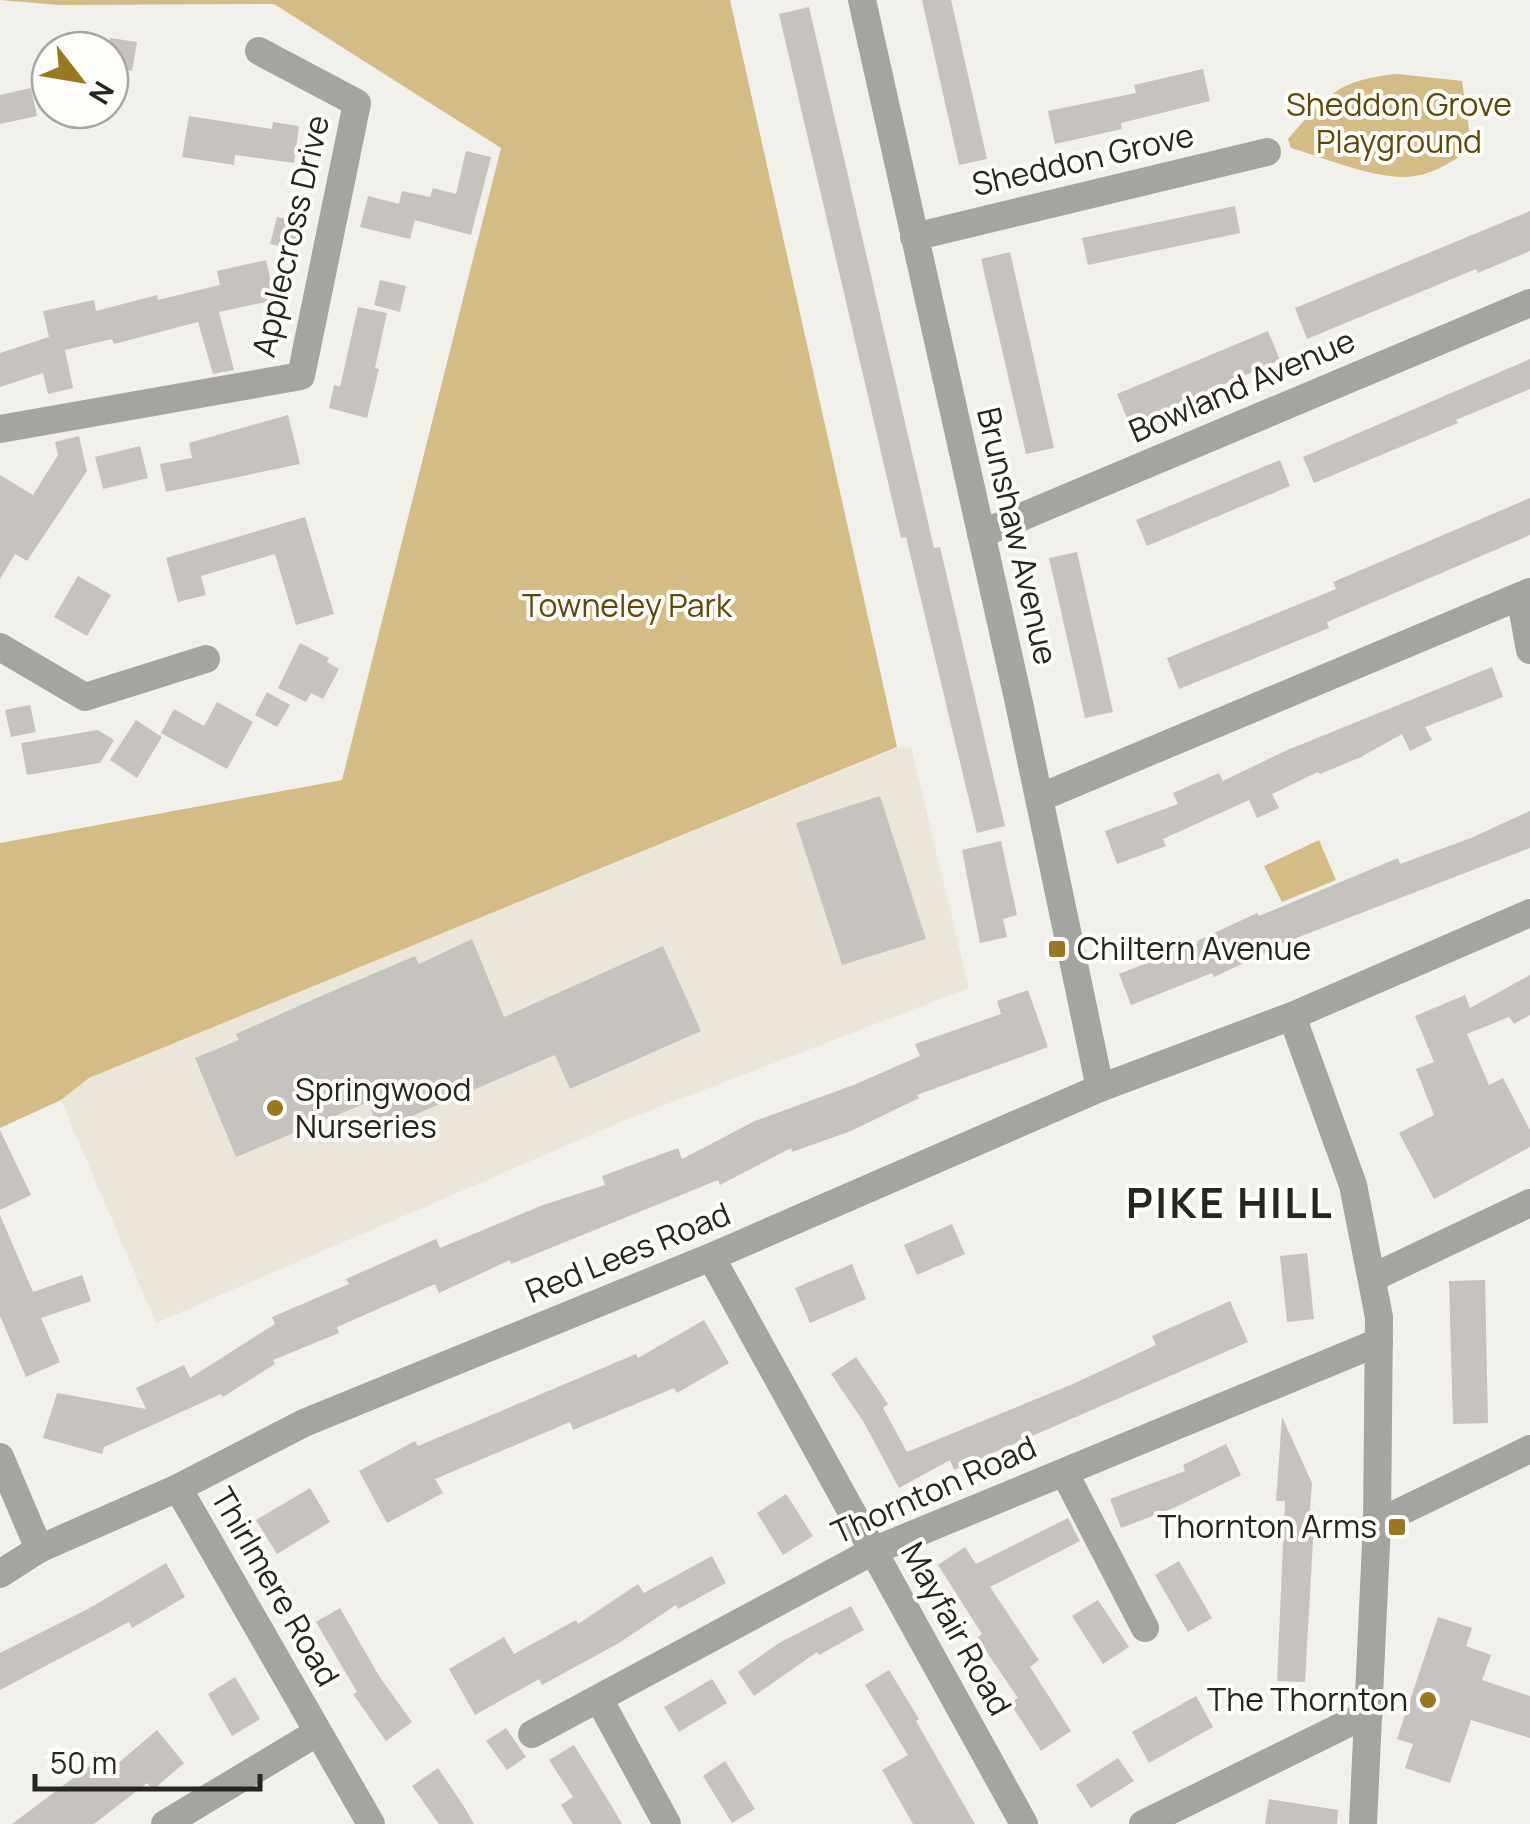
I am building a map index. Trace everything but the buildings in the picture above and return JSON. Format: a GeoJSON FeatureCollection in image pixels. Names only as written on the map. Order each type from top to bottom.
{"type":"FeatureCollection","features":[{"type":"Feature","properties":{"kind":"street","name":"Brunshaw Avenue"},"geometry":{"type":"LineString","coordinates":[[862,0],[1100,1088]]}},
{"type":"Feature","properties":{"kind":"street","name":"Applecross Drive"},"geometry":{"type":"LineString","coordinates":[[0,429],[301,376],[357,104],[259,51]]}},
{"type":"Feature","properties":{"kind":"street","name":"Sheddon Grove"},"geometry":{"type":"LineString","coordinates":[[914,236],[1268,152]]}},
{"type":"Feature","properties":{"kind":"street","name":"Bowland Avenue"},"geometry":{"type":"LineString","coordinates":[[981,534],[1530,303]]}},
{"type":"Feature","properties":{"kind":"street"},"geometry":{"type":"LineString","coordinates":[[1039,798],[1525,594],[1530,650]]}},
{"type":"Feature","properties":{"kind":"street"},"geometry":{"type":"LineString","coordinates":[[0,647],[85,697],[206,659]]}},
{"type":"Feature","properties":{"kind":"street","name":"Red Lees Road"},"geometry":{"type":"LineString","coordinates":[[0,1574],[39,1548],[178,1488],[304,1424],[711,1257],[1100,1088],[1292,1016],[1530,914]]}},
{"type":"Feature","properties":{"kind":"street"},"geometry":{"type":"LineString","coordinates":[[1292,1016],[1353,1185],[1380,1318],[1378,1523],[1363,1824]]}},
{"type":"Feature","properties":{"kind":"street"},"geometry":{"type":"LineString","coordinates":[[1372,1278],[1530,1203]]}},
{"type":"Feature","properties":{"kind":"street","name":"Mayfair Road"},"geometry":{"type":"LineString","coordinates":[[711,1257],[1024,1824]]}},
{"type":"Feature","properties":{"kind":"street","name":"Thornton Road"},"geometry":{"type":"LineString","coordinates":[[532,1734],[874,1551],[1379,1342]]}},
{"type":"Feature","properties":{"kind":"street"},"geometry":{"type":"LineString","coordinates":[[1378,1523],[1530,1449]]}},
{"type":"Feature","properties":{"kind":"street"},"geometry":{"type":"LineString","coordinates":[[0,1457],[39,1548]]}},
{"type":"Feature","properties":{"kind":"street"},"geometry":{"type":"LineString","coordinates":[[1064,1472],[1144,1628]]}},
{"type":"Feature","properties":{"kind":"street","name":"Thirlmere Road"},"geometry":{"type":"LineString","coordinates":[[178,1488],[371,1824]]}},
{"type":"Feature","properties":{"kind":"street"},"geometry":{"type":"LineString","coordinates":[[598,1699],[666,1824]]}},
{"type":"Feature","properties":{"kind":"street"},"geometry":{"type":"LineString","coordinates":[[1144,1824],[1368,1714]]}},
{"type":"Feature","properties":{"kind":"street"},"geometry":{"type":"LineString","coordinates":[[165,1824],[318,1732]]}},
{"type":"Feature","properties":{"kind":"shaded area"},"geometry":{"type":"Polygon","coordinates":[[[911,747],[969,988],[623,1121],[156,1323],[61,1100],[89,1078],[897,748],[911,747]]]}},
{"type":"Feature","properties":{"kind":"green space","name":"Towneley Park"},"geometry":{"type":"Polygon","coordinates":[[[0,0],[730,0],[897,747],[89,1078],[61,1100],[0,1128],[0,843],[342,780],[501,148],[274,4],[58,5],[0,0]]]}},
{"type":"Feature","properties":{"kind":"green space","name":"Sheddon Grove Playground"},"geometry":{"type":"Polygon","coordinates":[[[1397,74],[1462,81],[1472,149],[1430,172],[1401,177],[1370,172],[1291,148],[1288,139],[1334,93],[1360,81],[1397,74]]]}},
{"type":"Feature","properties":{"kind":"green space"},"geometry":{"type":"Polygon","coordinates":[[[1319,840],[1336,880],[1282,902],[1264,866],[1319,840]]]}},
{"type":"Feature","properties":{"kind":"place","name":"Chiltern Avenue"},"geometry":{"type":"Point","coordinates":[1057,949]}},
{"type":"Feature","properties":{"kind":"place","name":"Springwood Nurseries"},"geometry":{"type":"Point","coordinates":[275,1108]}},
{"type":"Feature","properties":{"kind":"place","name":"Thornton Arms"},"geometry":{"type":"Point","coordinates":[1397,1527]}},
{"type":"Feature","properties":{"kind":"place","name":"The Thornton"},"geometry":{"type":"Point","coordinates":[1428,1700]}},
{"type":"Feature","properties":{"kind":"district","name":"PIKE HILL"},"geometry":{"type":"Point","coordinates":[1230,1203]}}]}
